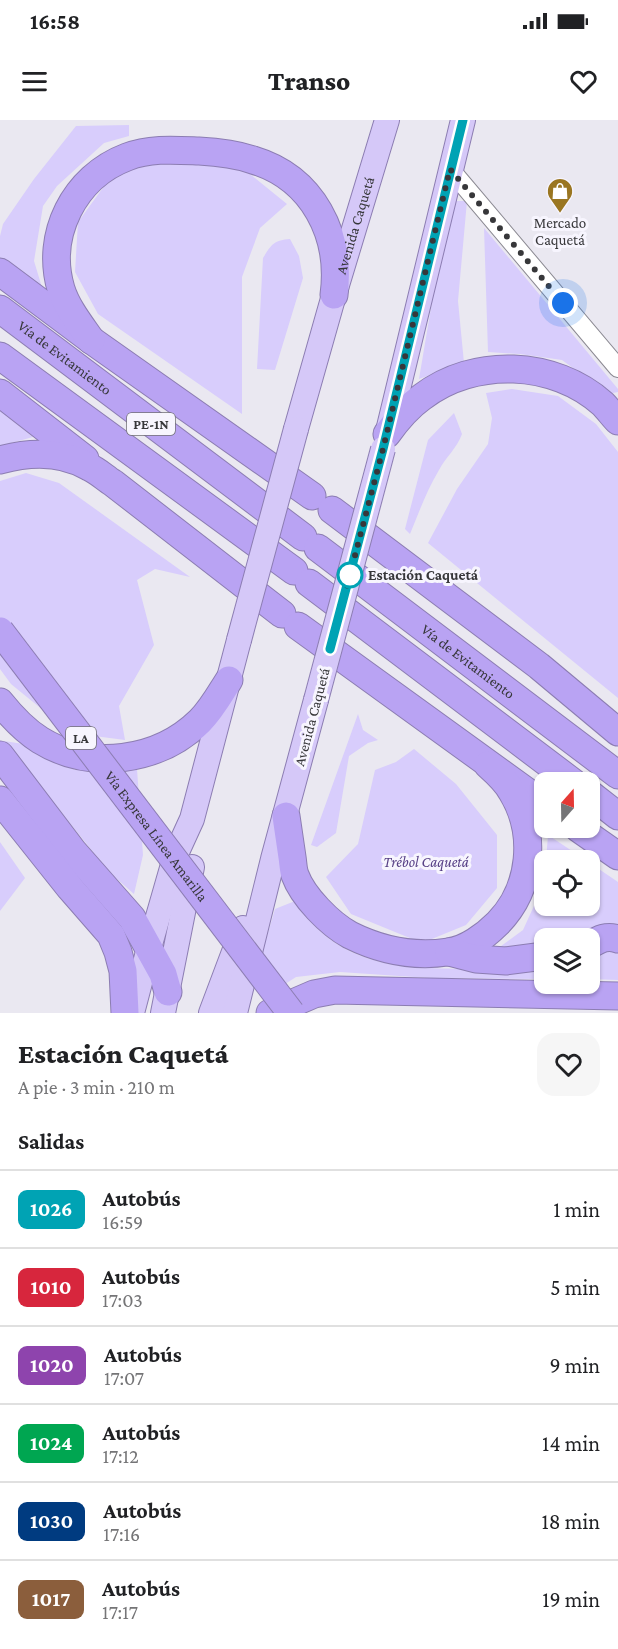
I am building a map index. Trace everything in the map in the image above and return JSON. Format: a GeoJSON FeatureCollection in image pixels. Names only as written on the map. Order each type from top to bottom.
{"type":"FeatureCollection","features":[{"type":"Feature","properties":{"kind":"highway"},"geometry":{"type":"LineString","coordinates":[[91,340],[68,306],[62,291],[57,259],[61,226],[75,197],[99,172],[128,156],[145,152],[187,150],[238,156],[268,166],[289,179],[307,195],[316,207],[330,234],[336,265],[334,295]]}},
{"type":"Feature","properties":{"kind":"highway"},"geometry":{"type":"LineString","coordinates":[[0,272],[91,340],[322,503],[539,666],[618,732]]}},
{"type":"Feature","properties":{"kind":"highway"},"geometry":{"type":"LineString","coordinates":[[0,302],[91,340]]}},
{"type":"Feature","properties":{"kind":"highway","name":"Vía de Evitamiento"},"geometry":{"type":"LineString","coordinates":[[0,309],[618,775]]}},
{"type":"Feature","properties":{"kind":"highway","name":"PE-1N"},"geometry":{"type":"LineString","coordinates":[[0,356],[302,577],[559,772]]}},
{"type":"Feature","properties":{"kind":"highway"},"geometry":{"type":"LineString","coordinates":[[385,441],[398,419],[410,406],[439,386],[456,378],[493,369],[532,370],[571,383],[604,405],[618,422]]}},
{"type":"Feature","properties":{"kind":"highway"},"geometry":{"type":"LineString","coordinates":[[0,393],[290,620],[534,797]]}},
{"type":"Feature","properties":{"kind":"highway"},"geometry":{"type":"LineString","coordinates":[[0,460],[30,454],[60,456],[89,466],[113,483]]}},
{"type":"Feature","properties":{"kind":"highway","name":"Vía Expresa Línea Amarilla"},"geometry":{"type":"LineString","coordinates":[[0,631],[291,1013]]}},
{"type":"Feature","properties":{"kind":"highway"},"geometry":{"type":"LineString","coordinates":[[539,666],[618,711]]}},
{"type":"Feature","properties":{"kind":"highway"},"geometry":{"type":"LineString","coordinates":[[0,702],[13,719],[26,730],[41,741],[57,748],[91,758],[126,757],[157,749],[188,732],[212,707],[229,680]]}},
{"type":"Feature","properties":{"kind":"highway"},"geometry":{"type":"LineString","coordinates":[[0,755],[73,851],[132,918],[163,974],[165,1003]]}},
{"type":"Feature","properties":{"kind":"highway"},"geometry":{"type":"LineString","coordinates":[[449,952],[492,930],[512,905],[525,876],[528,841],[526,824],[520,806],[512,791],[488,765]]}},
{"type":"Feature","properties":{"kind":"highway"},"geometry":{"type":"LineString","coordinates":[[0,800],[70,888],[111,935],[123,971],[125,1013]]}},
{"type":"Feature","properties":{"kind":"highway"},"geometry":{"type":"LineString","coordinates":[[600,802],[618,816]]}},
{"type":"Feature","properties":{"kind":"highway"},"geometry":{"type":"LineString","coordinates":[[286,816],[295,875],[317,909],[341,930],[367,944],[392,951],[449,952],[476,959],[506,962],[534,958]]}},
{"type":"Feature","properties":{"kind":"highway"},"geometry":{"type":"LineString","coordinates":[[592,838],[618,856]]}},
{"type":"Feature","properties":{"kind":"highway"},"geometry":{"type":"LineString","coordinates":[[600,939],[615,937],[618,939]]}},
{"type":"Feature","properties":{"kind":"highway"},"geometry":{"type":"LineString","coordinates":[[270,1013],[314,994],[334,990],[618,996]]}},
{"type":"Feature","properties":{"kind":"main road","name":"Avenida Caquetá"},"geometry":{"type":"LineString","coordinates":[[132,1013],[176,854],[192,819],[296,429],[387,120]]}},
{"type":"Feature","properties":{"kind":"main road","name":"Avenida Caquetá"},"geometry":{"type":"LineString","coordinates":[[235,1013],[273,859],[385,441],[463,120]]}},
{"type":"Feature","properties":{"kind":"main road","name":"Avenida Caquetá"},"geometry":{"type":"LineString","coordinates":[[165,1003],[192,870],[192,819]]}},
{"type":"Feature","properties":{"kind":"main road","name":"Avenida Caquetá"},"geometry":{"type":"LineString","coordinates":[[211,1013],[273,859]]}},
{"type":"Feature","properties":{"kind":"street"},"geometry":{"type":"LineString","coordinates":[[450,169],[618,368]]}},
{"type":"Feature","properties":{"kind":"green space"},"geometry":{"type":"Polygon","coordinates":[[[129,125],[129,136],[104,143],[57,186],[43,206],[34,261],[44,294],[0,260],[0,236],[3,224],[34,179],[76,126],[129,125]]]}},
{"type":"Feature","properties":{"kind":"green space"},"geometry":{"type":"Polygon","coordinates":[[[190,162],[245,170],[287,204],[260,228],[242,277],[242,414],[98,314],[75,272],[78,222],[105,185],[137,163],[190,162]]]}},
{"type":"Feature","properties":{"kind":"green space"},"geometry":{"type":"Polygon","coordinates":[[[454,201],[467,201],[458,301],[464,363],[419,379],[435,284],[454,201]]]}},
{"type":"Feature","properties":{"kind":"green space"},"geometry":{"type":"Polygon","coordinates":[[[484,228],[618,389],[618,392],[608,394],[562,360],[488,352],[484,228]]]}},
{"type":"Feature","properties":{"kind":"green space"},"geometry":{"type":"Polygon","coordinates":[[[290,239],[299,256],[303,278],[275,370],[257,369],[263,258],[274,244],[290,239]]]}},
{"type":"Feature","properties":{"kind":"green space"},"geometry":{"type":"Polygon","coordinates":[[[512,389],[558,396],[596,424],[618,452],[618,698],[428,543],[457,489],[488,444],[492,418],[486,393],[512,389]]]}},
{"type":"Feature","properties":{"kind":"green space"},"geometry":{"type":"Polygon","coordinates":[[[0,410],[33,437],[0,446],[0,410]]]}},
{"type":"Feature","properties":{"kind":"green space"},"geometry":{"type":"Polygon","coordinates":[[[454,413],[462,434],[423,501],[410,534],[405,529],[428,440],[454,413]]]}},
{"type":"Feature","properties":{"kind":"green space"},"geometry":{"type":"Polygon","coordinates":[[[26,473],[59,483],[190,577],[155,569],[137,580],[154,645],[119,706],[125,740],[71,733],[11,684],[0,669],[0,481],[26,473]]]}},
{"type":"Feature","properties":{"kind":"green space"},"geometry":{"type":"Polygon","coordinates":[[[358,714],[363,730],[378,740],[368,743],[349,756],[336,833],[317,847],[311,845],[358,714]]]}},
{"type":"Feature","properties":{"kind":"green space"},"geometry":{"type":"Polygon","coordinates":[[[4,741],[30,745],[75,770],[137,769],[143,855],[134,894],[109,872],[4,741]]]}},
{"type":"Feature","properties":{"kind":"green space","name":"Trébol Caquetá"},"geometry":{"type":"Polygon","coordinates":[[[414,749],[456,784],[497,835],[497,888],[466,925],[422,943],[351,914],[326,877],[358,844],[375,770],[396,762],[414,749]]]}},
{"type":"Feature","properties":{"kind":"green space"},"geometry":{"type":"Polygon","coordinates":[[[548,838],[552,838],[570,850],[547,850],[548,838]]]}},
{"type":"Feature","properties":{"kind":"green space"},"geometry":{"type":"Polygon","coordinates":[[[0,842],[25,878],[0,911],[0,842]]]}},
{"type":"Feature","properties":{"kind":"green space"},"geometry":{"type":"Polygon","coordinates":[[[600,870],[618,882],[618,932],[600,935],[600,928],[534,928],[534,948],[493,952],[523,930],[534,906],[534,916],[600,916],[600,870]]]}},
{"type":"Feature","properties":{"kind":"green space"},"geometry":{"type":"Polygon","coordinates":[[[295,901],[311,922],[329,938],[348,950],[368,958],[412,967],[534,970],[534,979],[429,978],[340,972],[296,977],[279,988],[270,978],[252,987],[275,909],[295,901]]]}},
{"type":"Feature","properties":{"kind":"green space"},"geometry":{"type":"Polygon","coordinates":[[[600,951],[618,953],[618,980],[600,979],[600,951]]]}},
{"type":"Feature","properties":{"kind":"bus line","name":"1026"},"geometry":{"type":"LineString","coordinates":[[330,649],[383,449],[463,120]]}},
{"type":"Feature","properties":{"kind":"place","name":"Mercado Caquetá"},"geometry":{"type":"Point","coordinates":[560,214]}},
{"type":"Feature","properties":{"kind":"place","name":"Estación Caquetá"},"geometry":{"type":"Point","coordinates":[350,575]}},
{"type":"Feature","properties":{"kind":"route"},"geometry":{"type":"LineString","coordinates":[[350,575],[347,586],[383,449],[450,169],[563,303]]}}]}
